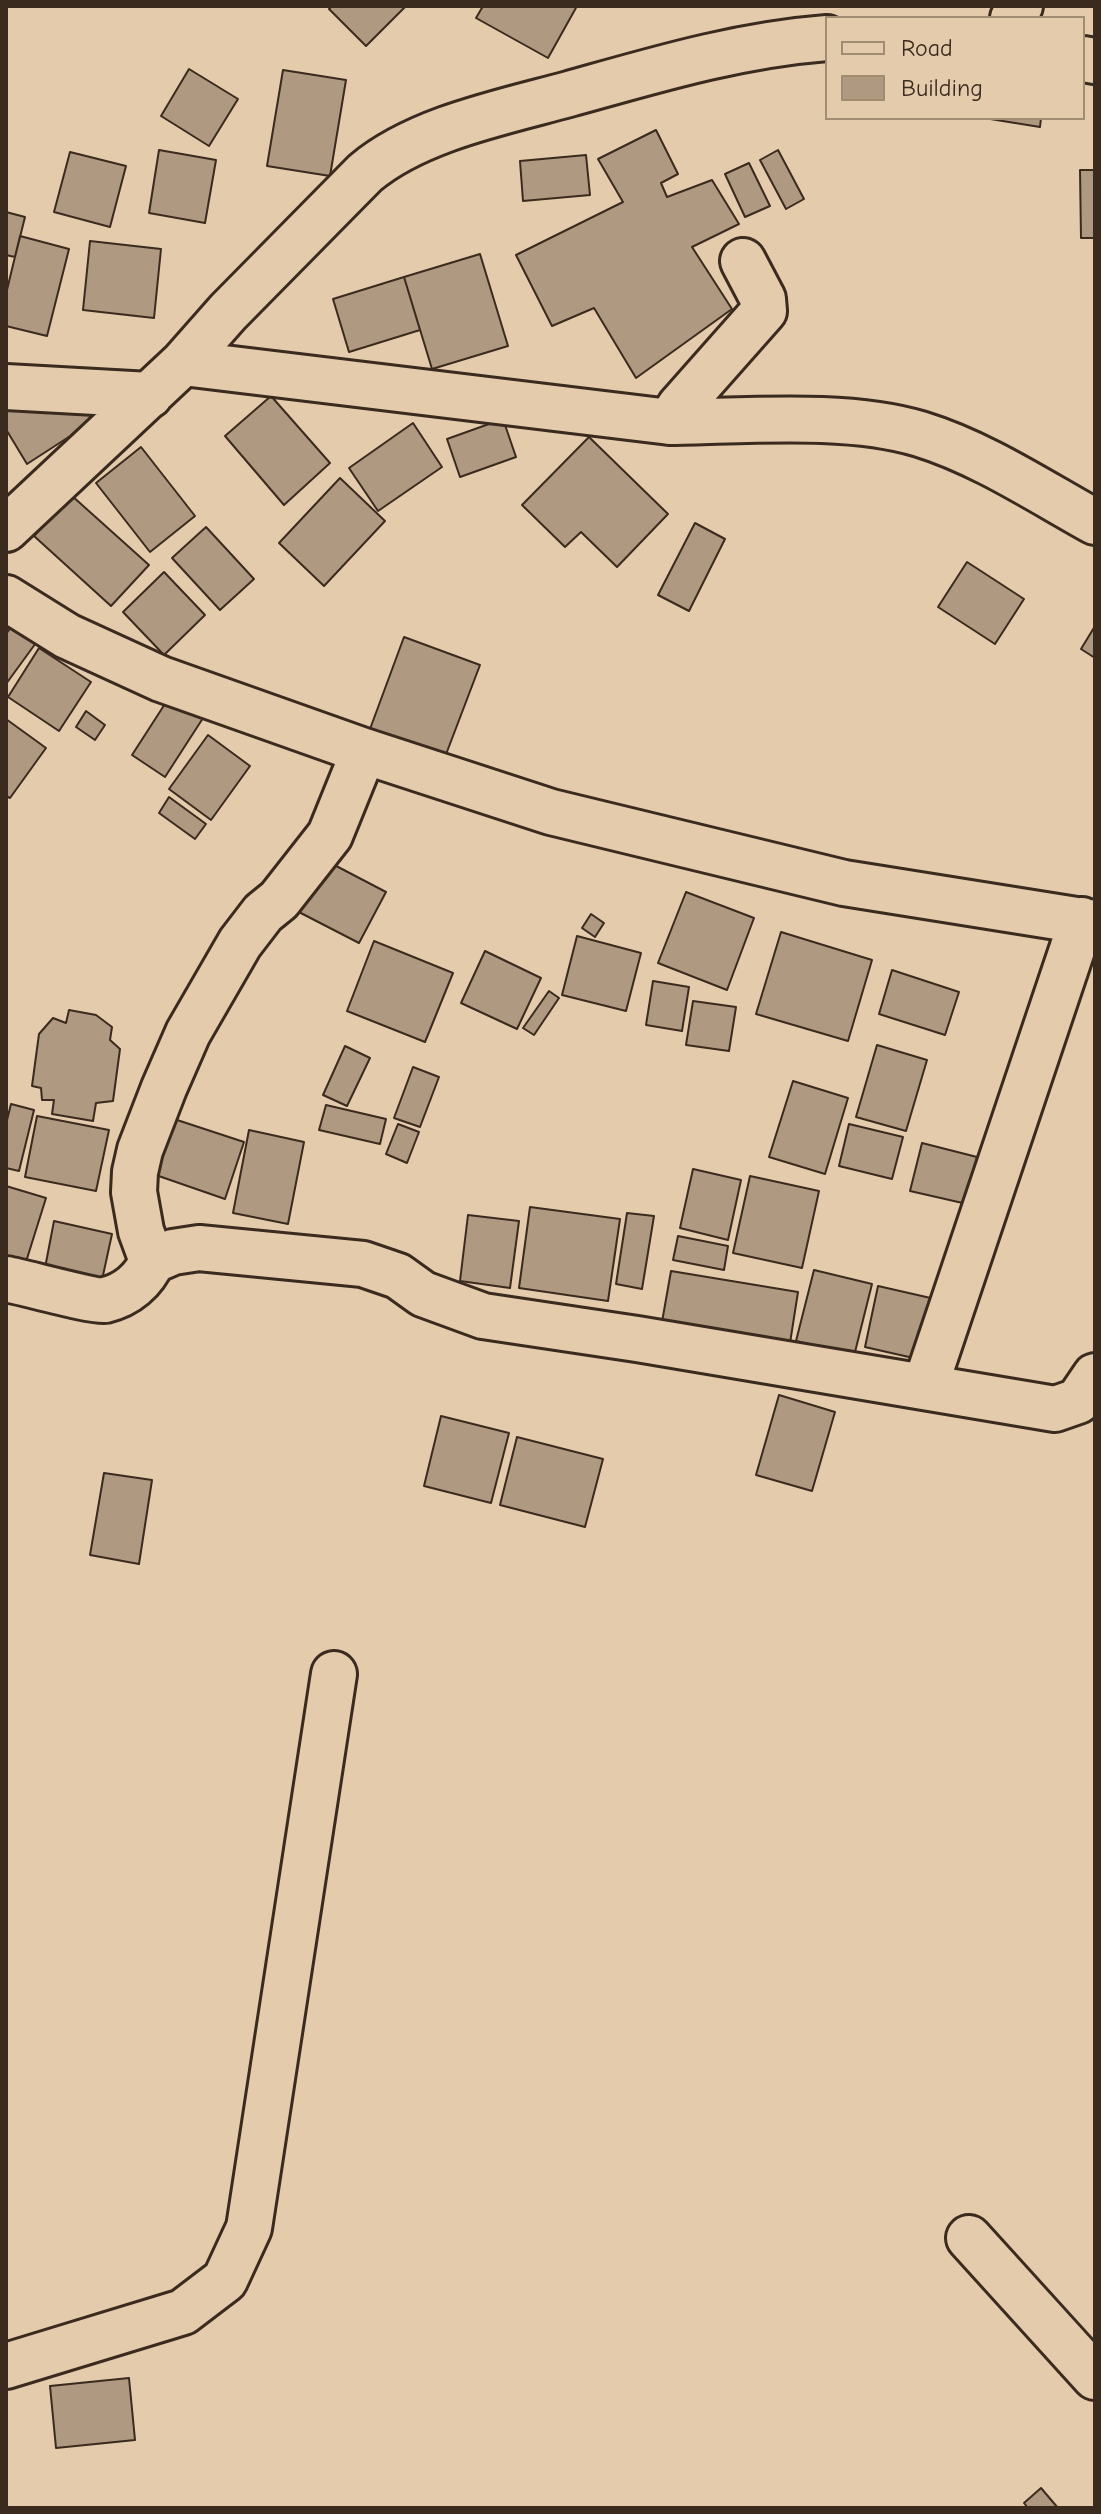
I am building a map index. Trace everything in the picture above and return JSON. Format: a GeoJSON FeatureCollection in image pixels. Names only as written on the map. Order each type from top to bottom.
{"type":"FeatureCollection","features":[{"type":"Feature","properties":{"kind":"street"},"geometry":{"type":"LineString","coordinates":[[6,529],[183,363],[228,312],[365,173],[394,152],[441,132],[520,107],[702,56],[825,38]]}},
{"type":"Feature","properties":{"kind":"street"},"geometry":{"type":"LineString","coordinates":[[670,422],[680,406],[764,311],[763,299],[743,261]]}},
{"type":"Feature","properties":{"kind":"street"},"geometry":{"type":"LineString","coordinates":[[183,363],[670,422],[858,421],[920,434],[972,455],[1095,522]]}},
{"type":"Feature","properties":{"kind":"street"},"geometry":{"type":"LineString","coordinates":[[6,387],[150,395]]}},
{"type":"Feature","properties":{"kind":"street"},"geometry":{"type":"LineString","coordinates":[[6,598],[67,636],[161,679],[364,751],[551,812],[829,879],[1088,922],[925,1387]]}},
{"type":"Feature","properties":{"kind":"street"},"geometry":{"type":"LineString","coordinates":[[6,1279],[104,1300],[146,1277],[152,1261],[141,1231],[134,1192],[135,1172],[140,1150],[164,1088],[188,1033],[240,943],[263,913],[279,900],[330,835],[364,751]]}},
{"type":"Feature","properties":{"kind":"street"},"geometry":{"type":"LineString","coordinates":[[152,1261],[173,1252],[199,1248],[363,1264],[398,1276],[423,1294],[483,1316],[1055,1409],[1078,1401],[1095,1376]]}},
{"type":"Feature","properties":{"kind":"street"},"geometry":{"type":"LineString","coordinates":[[6,2366],[183,2312],[225,2280],[249,2228],[334,1674]]}},
{"type":"Feature","properties":{"kind":"street"},"geometry":{"type":"LineString","coordinates":[[969,2238],[1095,2377]]}},
{"type":"Feature","properties":{"kind":"building"},"geometry":{"type":"Polygon","coordinates":[[[332,6],[406,6],[366,46],[329,9],[332,6]]]}},
{"type":"Feature","properties":{"kind":"building"},"geometry":{"type":"Polygon","coordinates":[[[483,6],[577,6],[548,58],[476,18],[483,6]]]}},
{"type":"Feature","properties":{"kind":"building"},"geometry":{"type":"Polygon","coordinates":[[[189,69],[238,99],[209,146],[161,116],[189,69]]]}},
{"type":"Feature","properties":{"kind":"building"},"geometry":{"type":"Polygon","coordinates":[[[283,70],[346,80],[330,176],[267,166],[283,70]]]}},
{"type":"Feature","properties":{"kind":"building"},"geometry":{"type":"Polygon","coordinates":[[[996,120],[1041,120],[1040,127],[996,120]]]}},
{"type":"Feature","properties":{"kind":"building"},"geometry":{"type":"Polygon","coordinates":[[[656,130],[678,174],[661,183],[667,197],[712,180],[739,224],[692,247],[732,309],[636,378],[594,308],[552,326],[516,255],[623,202],[598,159],[656,130]]]}},
{"type":"Feature","properties":{"kind":"building"},"geometry":{"type":"Polygon","coordinates":[[[159,150],[216,160],[205,223],[149,213],[159,150]]]}},
{"type":"Feature","properties":{"kind":"building"},"geometry":{"type":"Polygon","coordinates":[[[778,150],[804,199],[786,209],[760,160],[778,150]]]}},
{"type":"Feature","properties":{"kind":"building"},"geometry":{"type":"Polygon","coordinates":[[[70,152],[126,166],[110,227],[54,212],[70,152]]]}},
{"type":"Feature","properties":{"kind":"building"},"geometry":{"type":"Polygon","coordinates":[[[586,155],[590,195],[523,201],[520,161],[586,155]]]}},
{"type":"Feature","properties":{"kind":"building"},"geometry":{"type":"Polygon","coordinates":[[[749,163],[770,206],[745,217],[725,174],[749,163]]]}},
{"type":"Feature","properties":{"kind":"building"},"geometry":{"type":"Polygon","coordinates":[[[1080,170],[1095,170],[1095,238],[1081,238],[1080,170]]]}},
{"type":"Feature","properties":{"kind":"building"},"geometry":{"type":"Polygon","coordinates":[[[6,212],[25,217],[15,257],[6,255],[6,212]]]}},
{"type":"Feature","properties":{"kind":"building"},"geometry":{"type":"Polygon","coordinates":[[[20,236],[69,249],[47,336],[6,326],[6,294],[20,236]]]}},
{"type":"Feature","properties":{"kind":"building"},"geometry":{"type":"Polygon","coordinates":[[[90,241],[161,249],[154,318],[83,310],[90,241]]]}},
{"type":"Feature","properties":{"kind":"building"},"geometry":{"type":"Polygon","coordinates":[[[480,254],[508,346],[432,369],[404,277],[480,254]]]}},
{"type":"Feature","properties":{"kind":"building"},"geometry":{"type":"Polygon","coordinates":[[[404,277],[420,330],[349,352],[333,299],[404,277]]]}},
{"type":"Feature","properties":{"kind":"building"},"geometry":{"type":"Polygon","coordinates":[[[271,396],[330,463],[284,505],[225,436],[271,396]]]}},
{"type":"Feature","properties":{"kind":"building"},"geometry":{"type":"Polygon","coordinates":[[[6,403],[78,403],[95,420],[27,464],[7,431],[6,403]]]}},
{"type":"Feature","properties":{"kind":"building"},"geometry":{"type":"Polygon","coordinates":[[[503,419],[516,457],[460,477],[447,439],[503,419]]]}},
{"type":"Feature","properties":{"kind":"building"},"geometry":{"type":"Polygon","coordinates":[[[413,423],[442,467],[378,511],[349,468],[413,423]]]}},
{"type":"Feature","properties":{"kind":"building"},"geometry":{"type":"Polygon","coordinates":[[[589,437],[668,514],[617,567],[581,532],[565,547],[522,505],[589,437]]]}},
{"type":"Feature","properties":{"kind":"building"},"geometry":{"type":"Polygon","coordinates":[[[141,447],[195,516],[150,552],[96,483],[141,447]]]}},
{"type":"Feature","properties":{"kind":"building"},"geometry":{"type":"Polygon","coordinates":[[[340,478],[385,521],[324,586],[279,543],[340,478]]]}},
{"type":"Feature","properties":{"kind":"building"},"geometry":{"type":"Polygon","coordinates":[[[71,495],[149,565],[111,606],[34,536],[71,495]]]}},
{"type":"Feature","properties":{"kind":"building"},"geometry":{"type":"Polygon","coordinates":[[[695,523],[725,539],[689,611],[658,595],[695,523]]]}},
{"type":"Feature","properties":{"kind":"building"},"geometry":{"type":"Polygon","coordinates":[[[206,527],[254,579],[220,610],[172,558],[206,527]]]}},
{"type":"Feature","properties":{"kind":"building"},"geometry":{"type":"Polygon","coordinates":[[[967,562],[1024,599],[995,644],[938,607],[967,562]]]}},
{"type":"Feature","properties":{"kind":"building"},"geometry":{"type":"Polygon","coordinates":[[[164,572],[205,615],[164,655],[123,612],[164,572]]]}},
{"type":"Feature","properties":{"kind":"building"},"geometry":{"type":"Polygon","coordinates":[[[17,619],[41,636],[6,684],[6,634],[17,619]]]}},
{"type":"Feature","properties":{"kind":"building"},"geometry":{"type":"Polygon","coordinates":[[[1095,626],[1095,658],[1081,649],[1095,626]]]}},
{"type":"Feature","properties":{"kind":"building"},"geometry":{"type":"Polygon","coordinates":[[[404,637],[480,665],[445,757],[370,729],[404,637]]]}},
{"type":"Feature","properties":{"kind":"building"},"geometry":{"type":"Polygon","coordinates":[[[39,648],[91,682],[59,731],[8,697],[39,648]]]}},
{"type":"Feature","properties":{"kind":"building"},"geometry":{"type":"Polygon","coordinates":[[[172,693],[205,715],[165,777],[132,755],[172,693]]]}},
{"type":"Feature","properties":{"kind":"building"},"geometry":{"type":"Polygon","coordinates":[[[86,711],[105,725],[95,740],[76,727],[86,711]]]}},
{"type":"Feature","properties":{"kind":"building"},"geometry":{"type":"Polygon","coordinates":[[[6,719],[46,748],[10,798],[6,796],[6,719]]]}},
{"type":"Feature","properties":{"kind":"building"},"geometry":{"type":"Polygon","coordinates":[[[208,735],[250,766],[211,820],[169,789],[208,735]]]}},
{"type":"Feature","properties":{"kind":"building"},"geometry":{"type":"Polygon","coordinates":[[[169,797],[206,824],[195,839],[159,813],[169,797]]]}},
{"type":"Feature","properties":{"kind":"building"},"geometry":{"type":"Polygon","coordinates":[[[319,857],[386,892],[359,943],[293,909],[319,857]]]}},
{"type":"Feature","properties":{"kind":"building"},"geometry":{"type":"Polygon","coordinates":[[[686,892],[754,918],[727,990],[658,963],[686,892]]]}},
{"type":"Feature","properties":{"kind":"building"},"geometry":{"type":"Polygon","coordinates":[[[591,914],[604,923],[595,937],[582,928],[591,914]]]}},
{"type":"Feature","properties":{"kind":"building"},"geometry":{"type":"Polygon","coordinates":[[[781,932],[872,960],[848,1041],[756,1014],[781,932]]]}},
{"type":"Feature","properties":{"kind":"building"},"geometry":{"type":"Polygon","coordinates":[[[577,936],[641,953],[626,1011],[562,995],[577,936]]]}},
{"type":"Feature","properties":{"kind":"building"},"geometry":{"type":"Polygon","coordinates":[[[374,941],[453,973],[425,1042],[347,1011],[374,941]]]}},
{"type":"Feature","properties":{"kind":"building"},"geometry":{"type":"Polygon","coordinates":[[[485,951],[541,978],[517,1029],[461,1003],[485,951]]]}},
{"type":"Feature","properties":{"kind":"building"},"geometry":{"type":"Polygon","coordinates":[[[892,970],[959,992],[945,1035],[879,1014],[892,970]]]}},
{"type":"Feature","properties":{"kind":"building"},"geometry":{"type":"Polygon","coordinates":[[[653,981],[689,987],[682,1031],[646,1025],[653,981]]]}},
{"type":"Feature","properties":{"kind":"building"},"geometry":{"type":"Polygon","coordinates":[[[549,991],[559,998],[534,1035],[523,1028],[549,991]]]}},
{"type":"Feature","properties":{"kind":"building"},"geometry":{"type":"Polygon","coordinates":[[[693,1001],[736,1007],[729,1051],[686,1045],[693,1001]]]}},
{"type":"Feature","properties":{"kind":"building"},"geometry":{"type":"Polygon","coordinates":[[[69,1010],[96,1015],[112,1027],[110,1040],[120,1049],[113,1101],[96,1103],[93,1121],[52,1114],[54,1100],[42,1100],[41,1088],[32,1086],[39,1034],[53,1018],[66,1023],[69,1010]]]}},
{"type":"Feature","properties":{"kind":"building"},"geometry":{"type":"Polygon","coordinates":[[[877,1045],[927,1060],[906,1131],[856,1117],[877,1045]]]}},
{"type":"Feature","properties":{"kind":"building"},"geometry":{"type":"Polygon","coordinates":[[[345,1046],[370,1058],[347,1106],[323,1095],[345,1046]]]}},
{"type":"Feature","properties":{"kind":"building"},"geometry":{"type":"Polygon","coordinates":[[[413,1067],[439,1077],[420,1127],[394,1118],[413,1067]]]}},
{"type":"Feature","properties":{"kind":"building"},"geometry":{"type":"Polygon","coordinates":[[[793,1081],[848,1098],[825,1174],[769,1157],[793,1081]]]}},
{"type":"Feature","properties":{"kind":"building"},"geometry":{"type":"Polygon","coordinates":[[[11,1104],[34,1110],[19,1171],[6,1168],[6,1124],[11,1104]]]}},
{"type":"Feature","properties":{"kind":"building"},"geometry":{"type":"Polygon","coordinates":[[[326,1105],[386,1119],[380,1144],[319,1130],[326,1105]]]}},
{"type":"Feature","properties":{"kind":"building"},"geometry":{"type":"Polygon","coordinates":[[[37,1116],[109,1130],[96,1191],[25,1177],[37,1116]]]}},
{"type":"Feature","properties":{"kind":"building"},"geometry":{"type":"Polygon","coordinates":[[[168,1117],[244,1142],[225,1199],[150,1173],[168,1117]]]}},
{"type":"Feature","properties":{"kind":"building"},"geometry":{"type":"Polygon","coordinates":[[[398,1124],[419,1132],[407,1163],[386,1154],[398,1124]]]}},
{"type":"Feature","properties":{"kind":"building"},"geometry":{"type":"Polygon","coordinates":[[[849,1124],[903,1137],[892,1179],[839,1166],[849,1124]]]}},
{"type":"Feature","properties":{"kind":"building"},"geometry":{"type":"Polygon","coordinates":[[[249,1130],[304,1142],[288,1224],[233,1213],[249,1130]]]}},
{"type":"Feature","properties":{"kind":"building"},"geometry":{"type":"Polygon","coordinates":[[[922,1143],[977,1157],[967,1204],[910,1191],[922,1143]]]}},
{"type":"Feature","properties":{"kind":"building"},"geometry":{"type":"Polygon","coordinates":[[[693,1169],[741,1180],[728,1240],[680,1228],[693,1169]]]}},
{"type":"Feature","properties":{"kind":"building"},"geometry":{"type":"Polygon","coordinates":[[[750,1176],[819,1191],[802,1268],[733,1253],[750,1176]]]}},
{"type":"Feature","properties":{"kind":"building"},"geometry":{"type":"Polygon","coordinates":[[[6,1186],[46,1198],[25,1265],[6,1259],[6,1186]]]}},
{"type":"Feature","properties":{"kind":"building"},"geometry":{"type":"Polygon","coordinates":[[[530,1207],[620,1219],[608,1301],[519,1288],[530,1207]]]}},
{"type":"Feature","properties":{"kind":"building"},"geometry":{"type":"Polygon","coordinates":[[[627,1213],[654,1216],[642,1289],[616,1284],[627,1213]]]}},
{"type":"Feature","properties":{"kind":"building"},"geometry":{"type":"Polygon","coordinates":[[[468,1215],[519,1221],[510,1288],[460,1281],[468,1215]]]}},
{"type":"Feature","properties":{"kind":"building"},"geometry":{"type":"Polygon","coordinates":[[[54,1221],[112,1234],[102,1280],[45,1268],[54,1221]]]}},
{"type":"Feature","properties":{"kind":"building"},"geometry":{"type":"Polygon","coordinates":[[[678,1236],[728,1246],[724,1270],[673,1260],[678,1236]]]}},
{"type":"Feature","properties":{"kind":"building"},"geometry":{"type":"Polygon","coordinates":[[[814,1270],[872,1284],[854,1356],[796,1341],[814,1270]]]}},
{"type":"Feature","properties":{"kind":"building"},"geometry":{"type":"Polygon","coordinates":[[[671,1271],[798,1292],[790,1343],[662,1322],[671,1271]]]}},
{"type":"Feature","properties":{"kind":"building"},"geometry":{"type":"Polygon","coordinates":[[[878,1286],[935,1299],[922,1360],[865,1347],[878,1286]]]}},
{"type":"Feature","properties":{"kind":"building"},"geometry":{"type":"Polygon","coordinates":[[[779,1395],[835,1412],[812,1491],[756,1475],[779,1395]]]}},
{"type":"Feature","properties":{"kind":"building"},"geometry":{"type":"Polygon","coordinates":[[[441,1416],[509,1433],[491,1503],[424,1486],[441,1416]]]}},
{"type":"Feature","properties":{"kind":"building"},"geometry":{"type":"Polygon","coordinates":[[[517,1437],[603,1459],[585,1527],[500,1505],[517,1437]]]}},
{"type":"Feature","properties":{"kind":"building"},"geometry":{"type":"Polygon","coordinates":[[[104,1473],[152,1480],[139,1564],[90,1555],[104,1473]]]}},
{"type":"Feature","properties":{"kind":"building"},"geometry":{"type":"Polygon","coordinates":[[[129,2378],[135,2440],[56,2448],[50,2386],[129,2378]]]}},
{"type":"Feature","properties":{"kind":"building"},"geometry":{"type":"Polygon","coordinates":[[[1041,2488],[1058,2508],[1028,2508],[1024,2503],[1041,2488]]]}}]}
